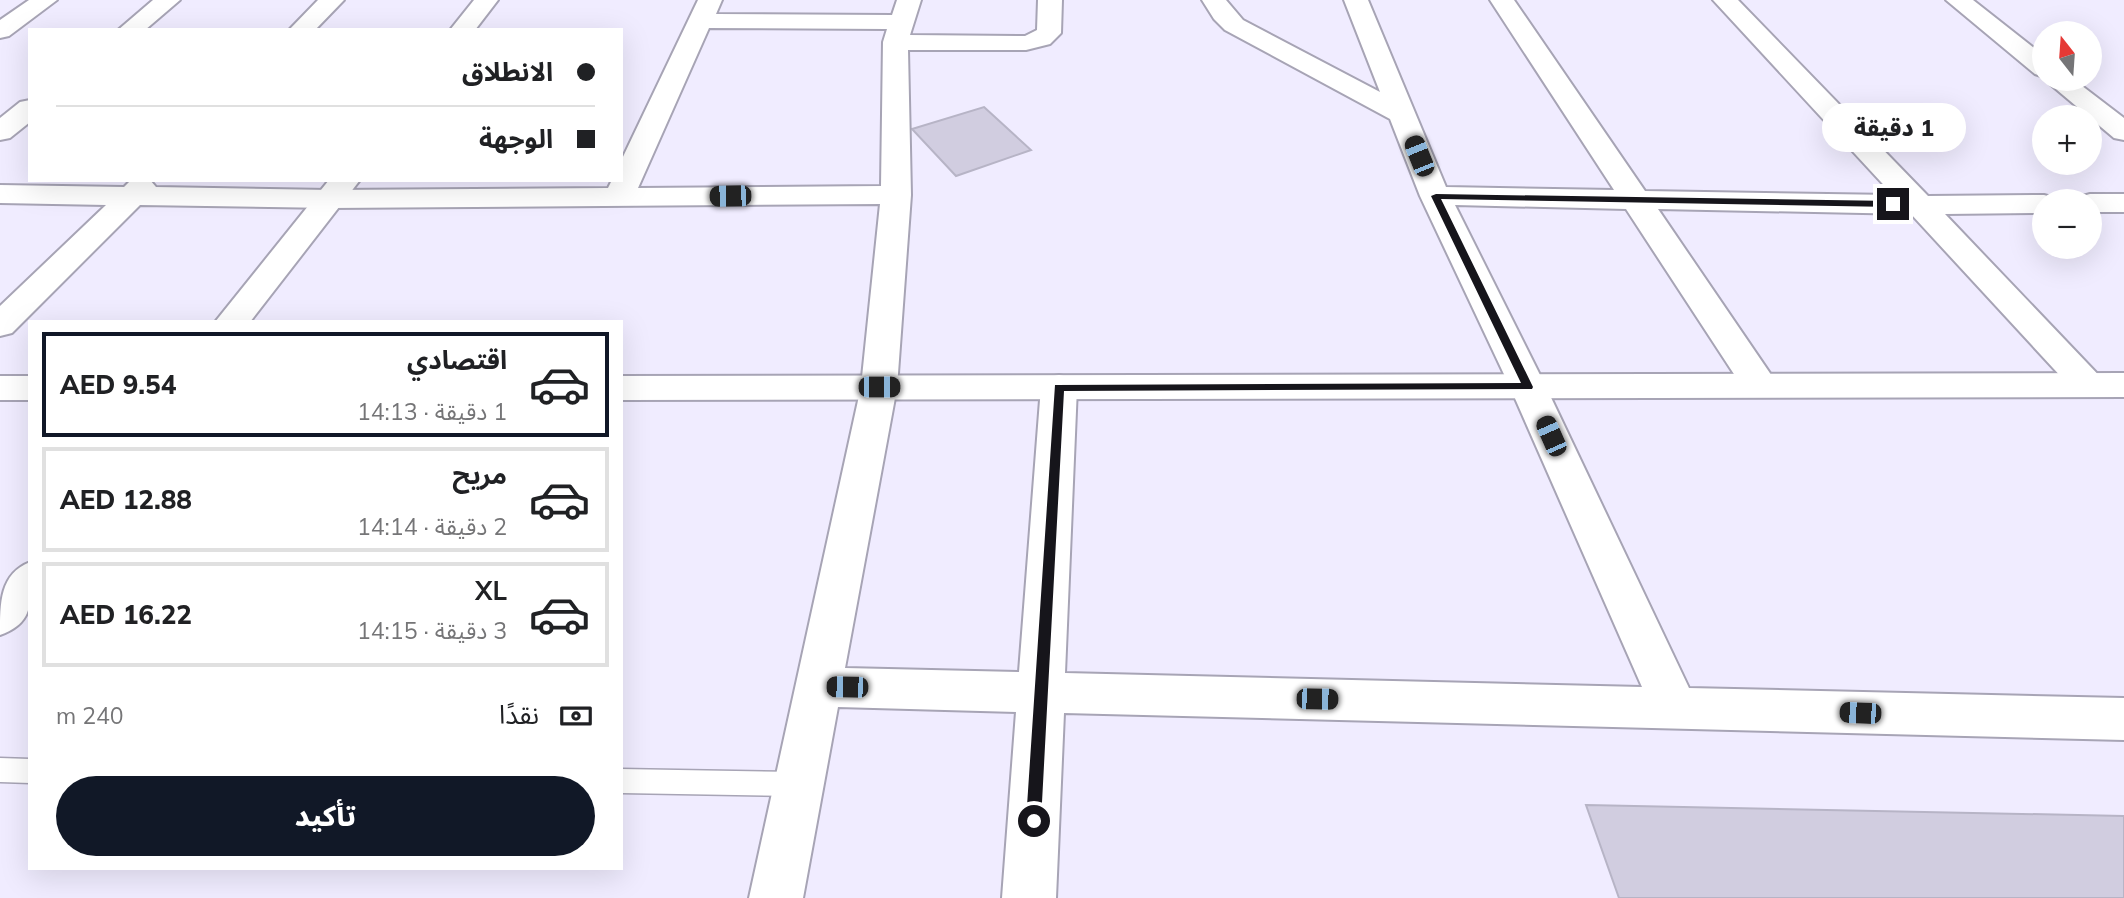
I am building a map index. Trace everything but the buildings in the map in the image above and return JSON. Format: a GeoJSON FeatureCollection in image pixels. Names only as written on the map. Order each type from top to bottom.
{"type":"FeatureCollection","features":[{"type":"Feature","properties":{"kind":"street"},"geometry":{"type":"LineString","coordinates":[[0,32],[45,0]]}},
{"type":"Feature","properties":{"kind":"street"},"geometry":{"type":"LineString","coordinates":[[132,28],[167,0]]}},
{"type":"Feature","properties":{"kind":"street"},"geometry":{"type":"LineString","coordinates":[[303,28],[332,0]]}},
{"type":"Feature","properties":{"kind":"street"},"geometry":{"type":"LineString","coordinates":[[464,28],[486,0]]}},
{"type":"Feature","properties":{"kind":"street"},"geometry":{"type":"LineString","coordinates":[[619,197],[705,11],[902,21],[1026,43],[1041,39],[1049,33],[1049,0]]}},
{"type":"Feature","properties":{"kind":"street"},"geometry":{"type":"LineString","coordinates":[[1214,0],[1222,15],[1234,25],[1403,115]]}},
{"type":"Feature","properties":{"kind":"street"},"geometry":{"type":"LineString","coordinates":[[1356,0],[1436,196],[1528,387],[1675,709]]}},
{"type":"Feature","properties":{"kind":"street"},"geometry":{"type":"LineString","coordinates":[[1502,0],[1760,385]]}},
{"type":"Feature","properties":{"kind":"street"},"geometry":{"type":"LineString","coordinates":[[1725,0],[1919,205],[2107,385]]}},
{"type":"Feature","properties":{"kind":"street"},"geometry":{"type":"LineString","coordinates":[[1958,0],[2032,59]]}},
{"type":"Feature","properties":{"kind":"street"},"geometry":{"type":"LineString","coordinates":[[776,898],[879,387],[896,195],[902,21]]}},
{"type":"Feature","properties":{"kind":"street"},"geometry":{"type":"LineString","coordinates":[[2072,91],[2124,132]]}},
{"type":"Feature","properties":{"kind":"street"},"geometry":{"type":"LineString","coordinates":[[0,132],[28,110]]}},
{"type":"Feature","properties":{"kind":"street"},"geometry":{"type":"LineString","coordinates":[[0,194],[140,188],[619,197],[896,195]]}},
{"type":"Feature","properties":{"kind":"street"},"geometry":{"type":"LineString","coordinates":[[0,325],[140,188]]}},
{"type":"Feature","properties":{"kind":"street"},"geometry":{"type":"LineString","coordinates":[[234,320],[337,190]]}},
{"type":"Feature","properties":{"kind":"street"},"geometry":{"type":"LineString","coordinates":[[1436,196],[1919,205],[2032,204]]}},
{"type":"Feature","properties":{"kind":"street"},"geometry":{"type":"LineString","coordinates":[[2102,203],[2124,203]]}},
{"type":"Feature","properties":{"kind":"street"},"geometry":{"type":"LineString","coordinates":[[623,388],[2107,385]]}},
{"type":"Feature","properties":{"kind":"street"},"geometry":{"type":"LineString","coordinates":[[1029,898],[1059,387]]}},
{"type":"Feature","properties":{"kind":"street"},"geometry":{"type":"LineString","coordinates":[[0,388],[28,388]]}},
{"type":"Feature","properties":{"kind":"street"},"geometry":{"type":"LineString","coordinates":[[0,617],[28,582]]}},
{"type":"Feature","properties":{"kind":"street"},"geometry":{"type":"LineString","coordinates":[[819,687],[2124,719]]}},
{"type":"Feature","properties":{"kind":"lane"},"geometry":{"type":"LineString","coordinates":[[0,770],[28,771]]}},
{"type":"Feature","properties":{"kind":"lane"},"geometry":{"type":"LineString","coordinates":[[623,781],[799,784]]}},
{"type":"Feature","properties":{"kind":"route"},"geometry":{"type":"LineString","coordinates":[[1034,821],[1059,387],[1528,387],[1436,196],[1893,204]]}}]}
